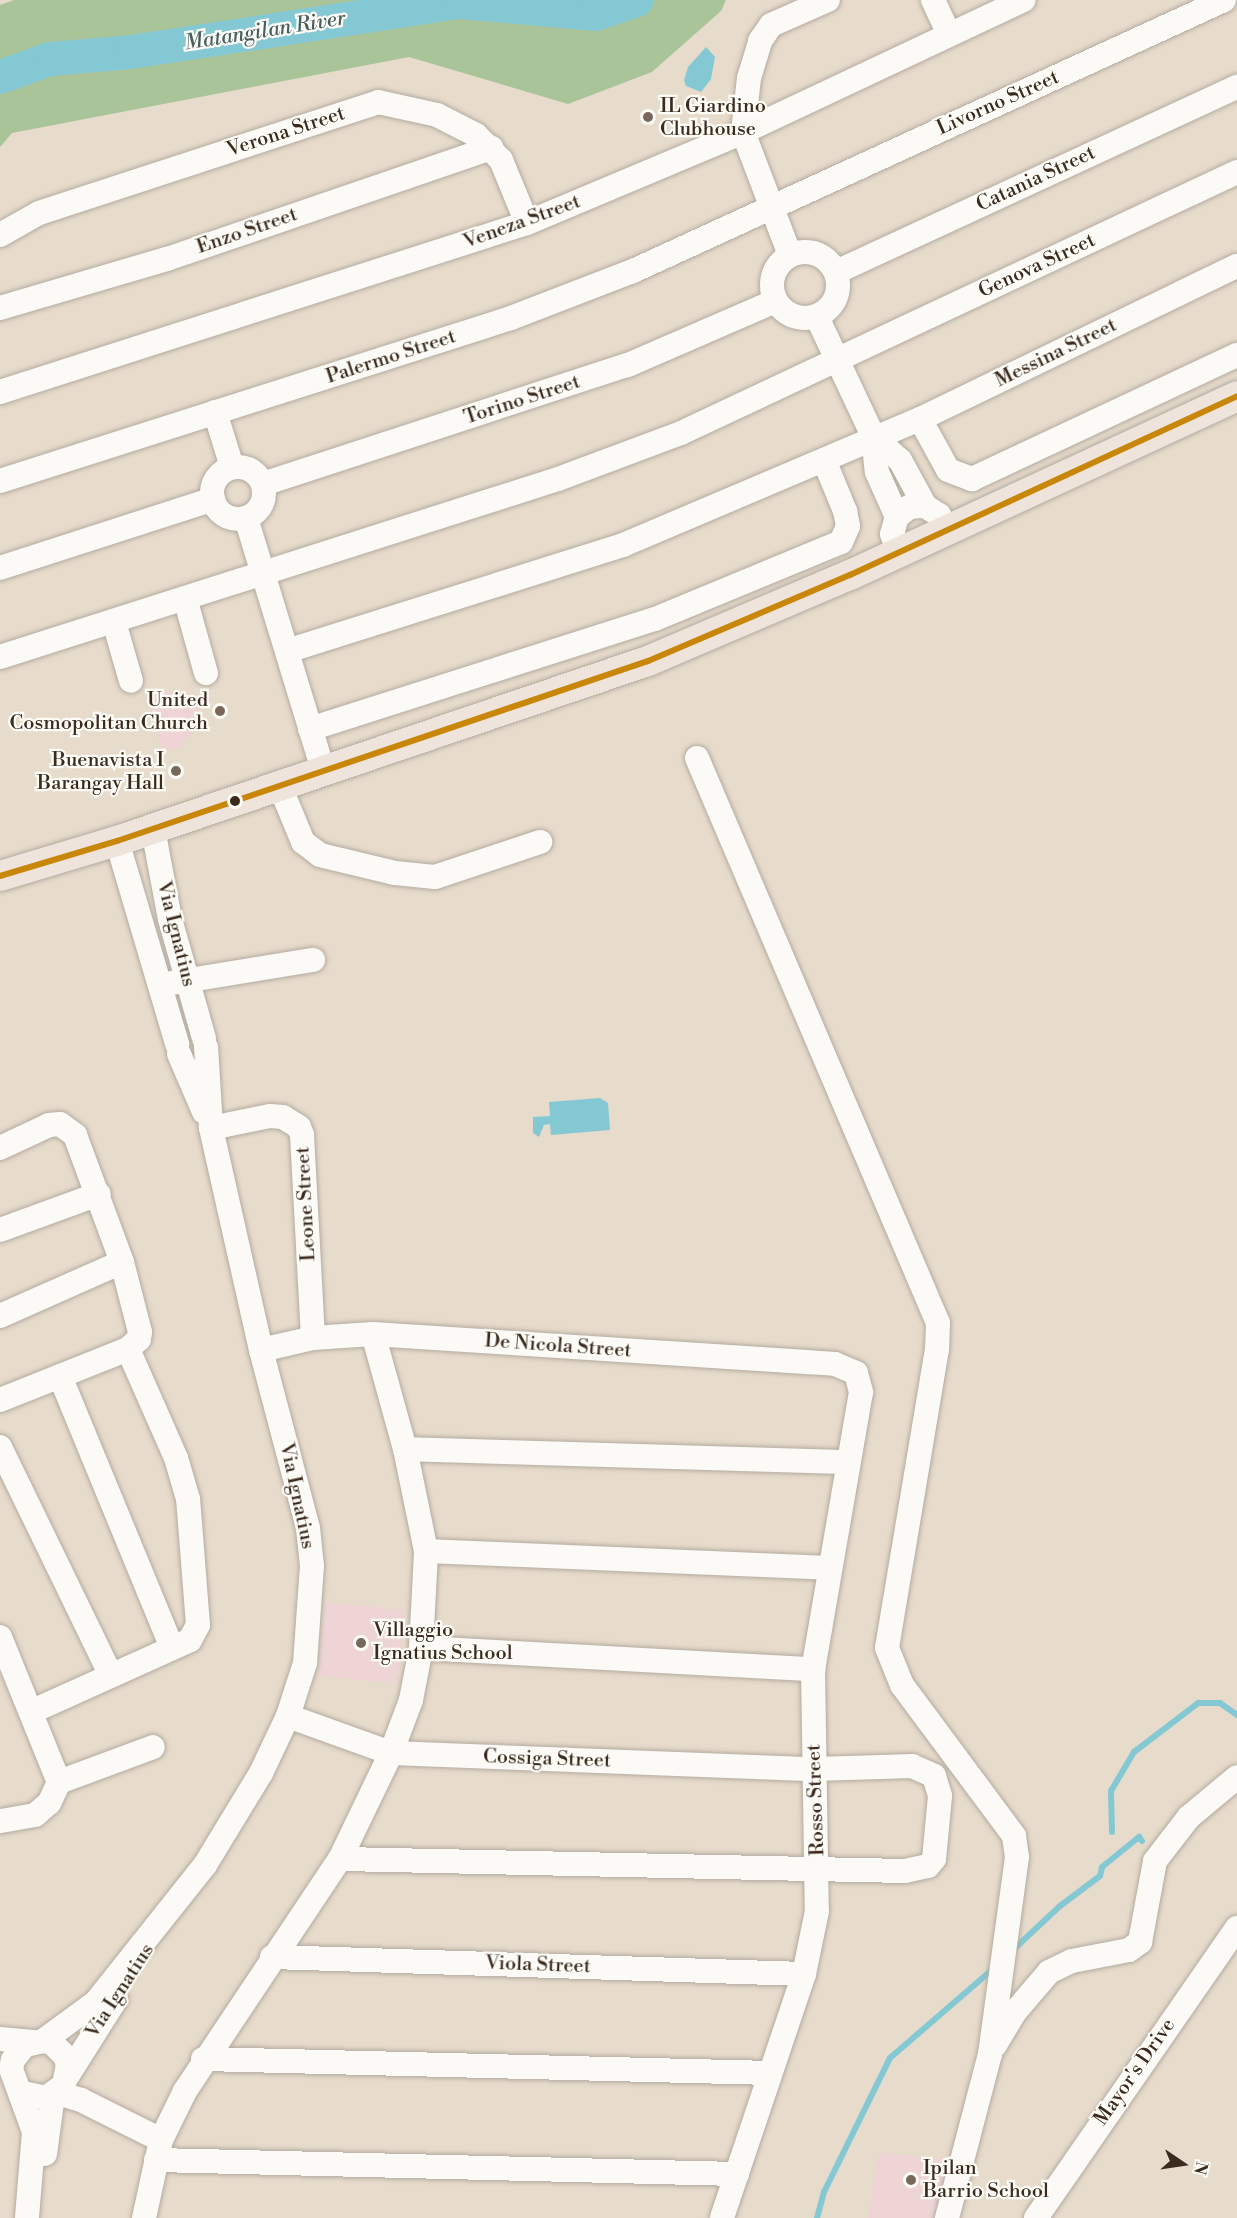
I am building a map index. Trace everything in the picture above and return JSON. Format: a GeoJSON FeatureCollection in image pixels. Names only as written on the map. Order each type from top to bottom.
{"type":"FeatureCollection","features":[{"type":"Feature","properties":{"kind":"main road"},"geometry":{"type":"LineString","coordinates":[[0,876],[117,841],[279,784],[648,661],[767,612],[1237,396]]}},
{"type":"Feature","properties":{"kind":"street"},"geometry":{"type":"LineString","coordinates":[[790,255],[742,132],[753,59],[760,40],[771,26],[828,0]]}},
{"type":"Feature","properties":{"kind":"street"},"geometry":{"type":"LineString","coordinates":[[933,0],[949,35]]}},
{"type":"Feature","properties":{"kind":"street","name":"Veneza Street"},"geometry":{"type":"LineString","coordinates":[[0,392],[527,223],[742,132],[1024,0]]}},
{"type":"Feature","properties":{"kind":"street","name":"Livorno Street"},"geometry":{"type":"LineString","coordinates":[[772,206],[1224,0]]}},
{"type":"Feature","properties":{"kind":"street","name":"Catania Street"},"geometry":{"type":"LineString","coordinates":[[836,272],[1237,87]]}},
{"type":"Feature","properties":{"kind":"street","name":"Verona Street"},"geometry":{"type":"LineString","coordinates":[[0,235],[39,213],[378,102],[437,115],[492,148],[507,173],[527,223]]}},
{"type":"Feature","properties":{"kind":"street","name":"Enzo Street"},"geometry":{"type":"LineString","coordinates":[[0,308],[167,259],[492,148]]}},
{"type":"Feature","properties":{"kind":"street","name":"Genova Street"},"geometry":{"type":"LineString","coordinates":[[0,657],[558,479],[681,433],[1237,172]]}},
{"type":"Feature","properties":{"kind":"street","name":"Palermo Street"},"geometry":{"type":"LineString","coordinates":[[0,481],[511,318],[633,271],[772,206]]}},
{"type":"Feature","properties":{"kind":"street"},"geometry":{"type":"LineString","coordinates":[[817,254],[836,272],[836,298],[817,316],[793,317],[775,301],[773,275],[790,255],[817,254]]}},
{"type":"Feature","properties":{"kind":"street","name":"Messina Street"},"geometry":{"type":"LineString","coordinates":[[286,651],[623,545],[824,460],[873,436],[920,419],[1237,266]]}},
{"type":"Feature","properties":{"kind":"street","name":"Torino Street"},"geometry":{"type":"LineString","coordinates":[[263,484],[628,365],[775,301]]}},
{"type":"Feature","properties":{"kind":"street"},"geometry":{"type":"LineString","coordinates":[[817,316],[873,436],[877,472],[897,517]]}},
{"type":"Feature","properties":{"kind":"street"},"geometry":{"type":"LineString","coordinates":[[920,419],[948,470],[972,479],[1237,355]]}},
{"type":"Feature","properties":{"kind":"street"},"geometry":{"type":"LineString","coordinates":[[215,412],[232,467]]}},
{"type":"Feature","properties":{"kind":"street"},"geometry":{"type":"LineString","coordinates":[[873,436],[900,460],[925,506],[939,514],[946,529]]}},
{"type":"Feature","properties":{"kind":"street"},"geometry":{"type":"LineString","coordinates":[[310,729],[655,619],[841,542],[848,526],[845,511],[824,460]]}},
{"type":"Feature","properties":{"kind":"street"},"geometry":{"type":"LineString","coordinates":[[232,467],[248,468],[263,484],[262,505],[246,518],[226,516],[213,499],[216,479],[232,467]]}},
{"type":"Feature","properties":{"kind":"street"},"geometry":{"type":"LineString","coordinates":[[0,568],[213,499]]}},
{"type":"Feature","properties":{"kind":"street"},"geometry":{"type":"LineString","coordinates":[[898,551],[891,534],[897,517],[909,507],[925,506]]}},
{"type":"Feature","properties":{"kind":"street"},"geometry":{"type":"LineString","coordinates":[[246,518],[323,770]]}},
{"type":"Feature","properties":{"kind":"street"},"geometry":{"type":"LineString","coordinates":[[185,598],[206,673]]}},
{"type":"Feature","properties":{"kind":"street"},"geometry":{"type":"LineString","coordinates":[[114,622],[131,681]]}},
{"type":"Feature","properties":{"kind":"street"},"geometry":{"type":"LineString","coordinates":[[697,758],[938,1323],[937,1349],[887,1648],[902,1685],[1014,1836],[1017,1857],[990,2054],[947,2218]]}},
{"type":"Feature","properties":{"kind":"street"},"geometry":{"type":"LineString","coordinates":[[279,784],[303,842],[320,855],[395,873],[435,877],[540,842]]}},
{"type":"Feature","properties":{"kind":"street","name":"Via Ignatius"},"geometry":{"type":"LineString","coordinates":[[38,2041],[96,2002],[205,1865],[261,1773],[288,1716],[305,1662],[312,1566],[296,1477],[261,1350],[211,1128],[205,1042],[170,919],[153,829]]}},
{"type":"Feature","properties":{"kind":"street","name":"Via Ignatius"},"geometry":{"type":"LineString","coordinates":[[117,841],[178,1049],[211,1128]]}},
{"type":"Feature","properties":{"kind":"street"},"geometry":{"type":"LineString","coordinates":[[142,927],[170,919]]}},
{"type":"Feature","properties":{"kind":"street"},"geometry":{"type":"LineString","coordinates":[[160,986],[186,979],[313,960]]}},
{"type":"Feature","properties":{"kind":"street","name":"Leone Street"},"geometry":{"type":"LineString","coordinates":[[211,1128],[270,1116],[283,1118],[299,1126],[302,1135],[313,1338]]}},
{"type":"Feature","properties":{"kind":"street"},"geometry":{"type":"LineString","coordinates":[[0,1149],[49,1125],[69,1127],[99,1194],[122,1262],[140,1332],[139,1339],[128,1349],[0,1400]]}},
{"type":"Feature","properties":{"kind":"street"},"geometry":{"type":"LineString","coordinates":[[0,1230],[99,1194]]}},
{"type":"Feature","properties":{"kind":"street"},"geometry":{"type":"LineString","coordinates":[[0,1316],[122,1262]]}},
{"type":"Feature","properties":{"kind":"street"},"geometry":{"type":"LineString","coordinates":[[144,2218],[159,2150],[203,2059],[340,1859],[391,1754],[411,1700],[421,1648],[426,1551],[405,1449],[373,1334]]}},
{"type":"Feature","properties":{"kind":"street","name":"De Nicola Street"},"geometry":{"type":"LineString","coordinates":[[261,1350],[313,1338],[373,1334],[835,1364],[856,1372]]}},
{"type":"Feature","properties":{"kind":"street"},"geometry":{"type":"LineString","coordinates":[[33,1711],[190,1640],[198,1625],[188,1499],[176,1458],[128,1349]]}},
{"type":"Feature","properties":{"kind":"street","name":"Rosso Street"},"geometry":{"type":"LineString","coordinates":[[722,2218],[804,1974],[817,1911],[819,1871],[813,1769],[813,1669],[861,1392],[856,1372]]}},
{"type":"Feature","properties":{"kind":"street"},"geometry":{"type":"LineString","coordinates":[[60,1376],[172,1648]]}},
{"type":"Feature","properties":{"kind":"street"},"geometry":{"type":"LineString","coordinates":[[0,1447],[111,1676]]}},
{"type":"Feature","properties":{"kind":"street"},"geometry":{"type":"LineString","coordinates":[[405,1449],[848,1462]]}},
{"type":"Feature","properties":{"kind":"street"},"geometry":{"type":"LineString","coordinates":[[426,1551],[829,1568]]}},
{"type":"Feature","properties":{"kind":"street"},"geometry":{"type":"LineString","coordinates":[[0,1636],[33,1711],[59,1782]]}},
{"type":"Feature","properties":{"kind":"street"},"geometry":{"type":"LineString","coordinates":[[421,1648],[813,1669]]}},
{"type":"Feature","properties":{"kind":"street","name":"Cossiga Street"},"geometry":{"type":"LineString","coordinates":[[288,1716],[391,1754],[813,1769],[921,1768],[934,1776],[940,1796],[937,1846],[928,1866],[905,1871],[819,1871]]}},
{"type":"Feature","properties":{"kind":"street"},"geometry":{"type":"LineString","coordinates":[[1,1827],[35,1815],[49,1803],[59,1782],[153,1747]]}},
{"type":"Feature","properties":{"kind":"street"},"geometry":{"type":"LineString","coordinates":[[990,2054],[1014,2013],[1049,1972],[1072,1960],[1129,1950],[1140,1942],[1155,1861],[1189,1817],[1237,1777]]}},
{"type":"Feature","properties":{"kind":"street"},"geometry":{"type":"LineString","coordinates":[[340,1859],[819,1871]]}},
{"type":"Feature","properties":{"kind":"street","name":"Via Ignatius"},"geometry":{"type":"LineString","coordinates":[[29,2218],[40,2183],[61,2086],[171,1907]]}},
{"type":"Feature","properties":{"kind":"street","name":"Mayor's Drive"},"geometry":{"type":"LineString","coordinates":[[1036,2218],[1237,1928]]}},
{"type":"Feature","properties":{"kind":"street","name":"Viola Street"},"geometry":{"type":"LineString","coordinates":[[272,1957],[804,1974]]}},
{"type":"Feature","properties":{"kind":"street"},"geometry":{"type":"LineString","coordinates":[[0,2039],[52,2043],[65,2056],[61,2086]]}},
{"type":"Feature","properties":{"kind":"street"},"geometry":{"type":"LineString","coordinates":[[38,2041],[18,2051],[13,2060],[12,2080],[38,2098],[61,2086]]}},
{"type":"Feature","properties":{"kind":"street"},"geometry":{"type":"LineString","coordinates":[[203,2059],[770,2073]]}},
{"type":"Feature","properties":{"kind":"street","name":"Via Ignatius"},"geometry":{"type":"LineString","coordinates":[[12,2080],[34,2132],[29,2218]]}},
{"type":"Feature","properties":{"kind":"street"},"geometry":{"type":"LineString","coordinates":[[61,2086],[159,2150],[737,2174]]}},
{"type":"Feature","properties":{"kind":"shaded area"},"geometry":{"type":"Polygon","coordinates":[[[147,690],[197,695],[201,722],[179,747],[162,752],[147,690]]]}},
{"type":"Feature","properties":{"kind":"shaded area","name":"Villaggio Ignatius School"},"geometry":{"type":"Polygon","coordinates":[[[326,1602],[405,1610],[397,1684],[318,1676],[326,1602]]]}},
{"type":"Feature","properties":{"kind":"shaded area","name":"Ipilan Barrio School"},"geometry":{"type":"Polygon","coordinates":[[[879,2152],[952,2160],[941,2218],[868,2218],[879,2152]]]}},
{"type":"Feature","properties":{"kind":"green space"},"geometry":{"type":"Polygon","coordinates":[[[14,0],[726,0],[721,11],[652,72],[568,104],[409,57],[12,133],[0,147],[0,5],[14,0]]]}},
{"type":"Feature","properties":{"kind":"water"},"geometry":{"type":"Polygon","coordinates":[[[706,47],[715,57],[711,79],[701,92],[686,86],[684,80],[688,67],[706,47]]]}},
{"type":"Feature","properties":{"kind":"water"},"geometry":{"type":"Polygon","coordinates":[[[600,1098],[608,1103],[610,1130],[551,1135],[550,1124],[544,1125],[539,1137],[533,1133],[533,1117],[550,1116],[549,1102],[600,1098]]]}},
{"type":"Feature","properties":{"kind":"waterway","name":"Matangilan River"},"geometry":{"type":"LineString","coordinates":[[0,77],[50,59],[131,52],[459,2],[595,14],[637,0]]}},
{"type":"Feature","properties":{"kind":"waterway"},"geometry":{"type":"LineString","coordinates":[[1112,1832],[1111,1791],[1134,1752],[1198,1703],[1220,1703],[1237,1715]]}},
{"type":"Feature","properties":{"kind":"waterway"},"geometry":{"type":"LineString","coordinates":[[1013,1950],[1060,1906],[1100,1876],[1102,1867],[1139,1837],[1142,1841]]}},
{"type":"Feature","properties":{"kind":"waterway"},"geometry":{"type":"LineString","coordinates":[[817,2218],[824,2192],[890,2058],[994,1968]]}},
{"type":"Feature","properties":{"kind":"transit line"},"geometry":{"type":"LineString","coordinates":[[0,876],[117,841],[648,661],[850,575],[1237,396]]}},
{"type":"Feature","properties":{"kind":"place","name":"IL Giardino Clubhouse"},"geometry":{"type":"Point","coordinates":[648,117]}},
{"type":"Feature","properties":{"kind":"place","name":"United Cosmopolitan Church"},"geometry":{"type":"Point","coordinates":[220,711]}},
{"type":"Feature","properties":{"kind":"place","name":"Buenavista I Barangay Hall"},"geometry":{"type":"Point","coordinates":[176,771]}},
{"type":"Feature","properties":{"kind":"place","name":"Villaggio Ignatius School"},"geometry":{"type":"Point","coordinates":[361,1643]}},
{"type":"Feature","properties":{"kind":"place","name":"Ipilan Barrio School"},"geometry":{"type":"Point","coordinates":[911,2180]}}]}
